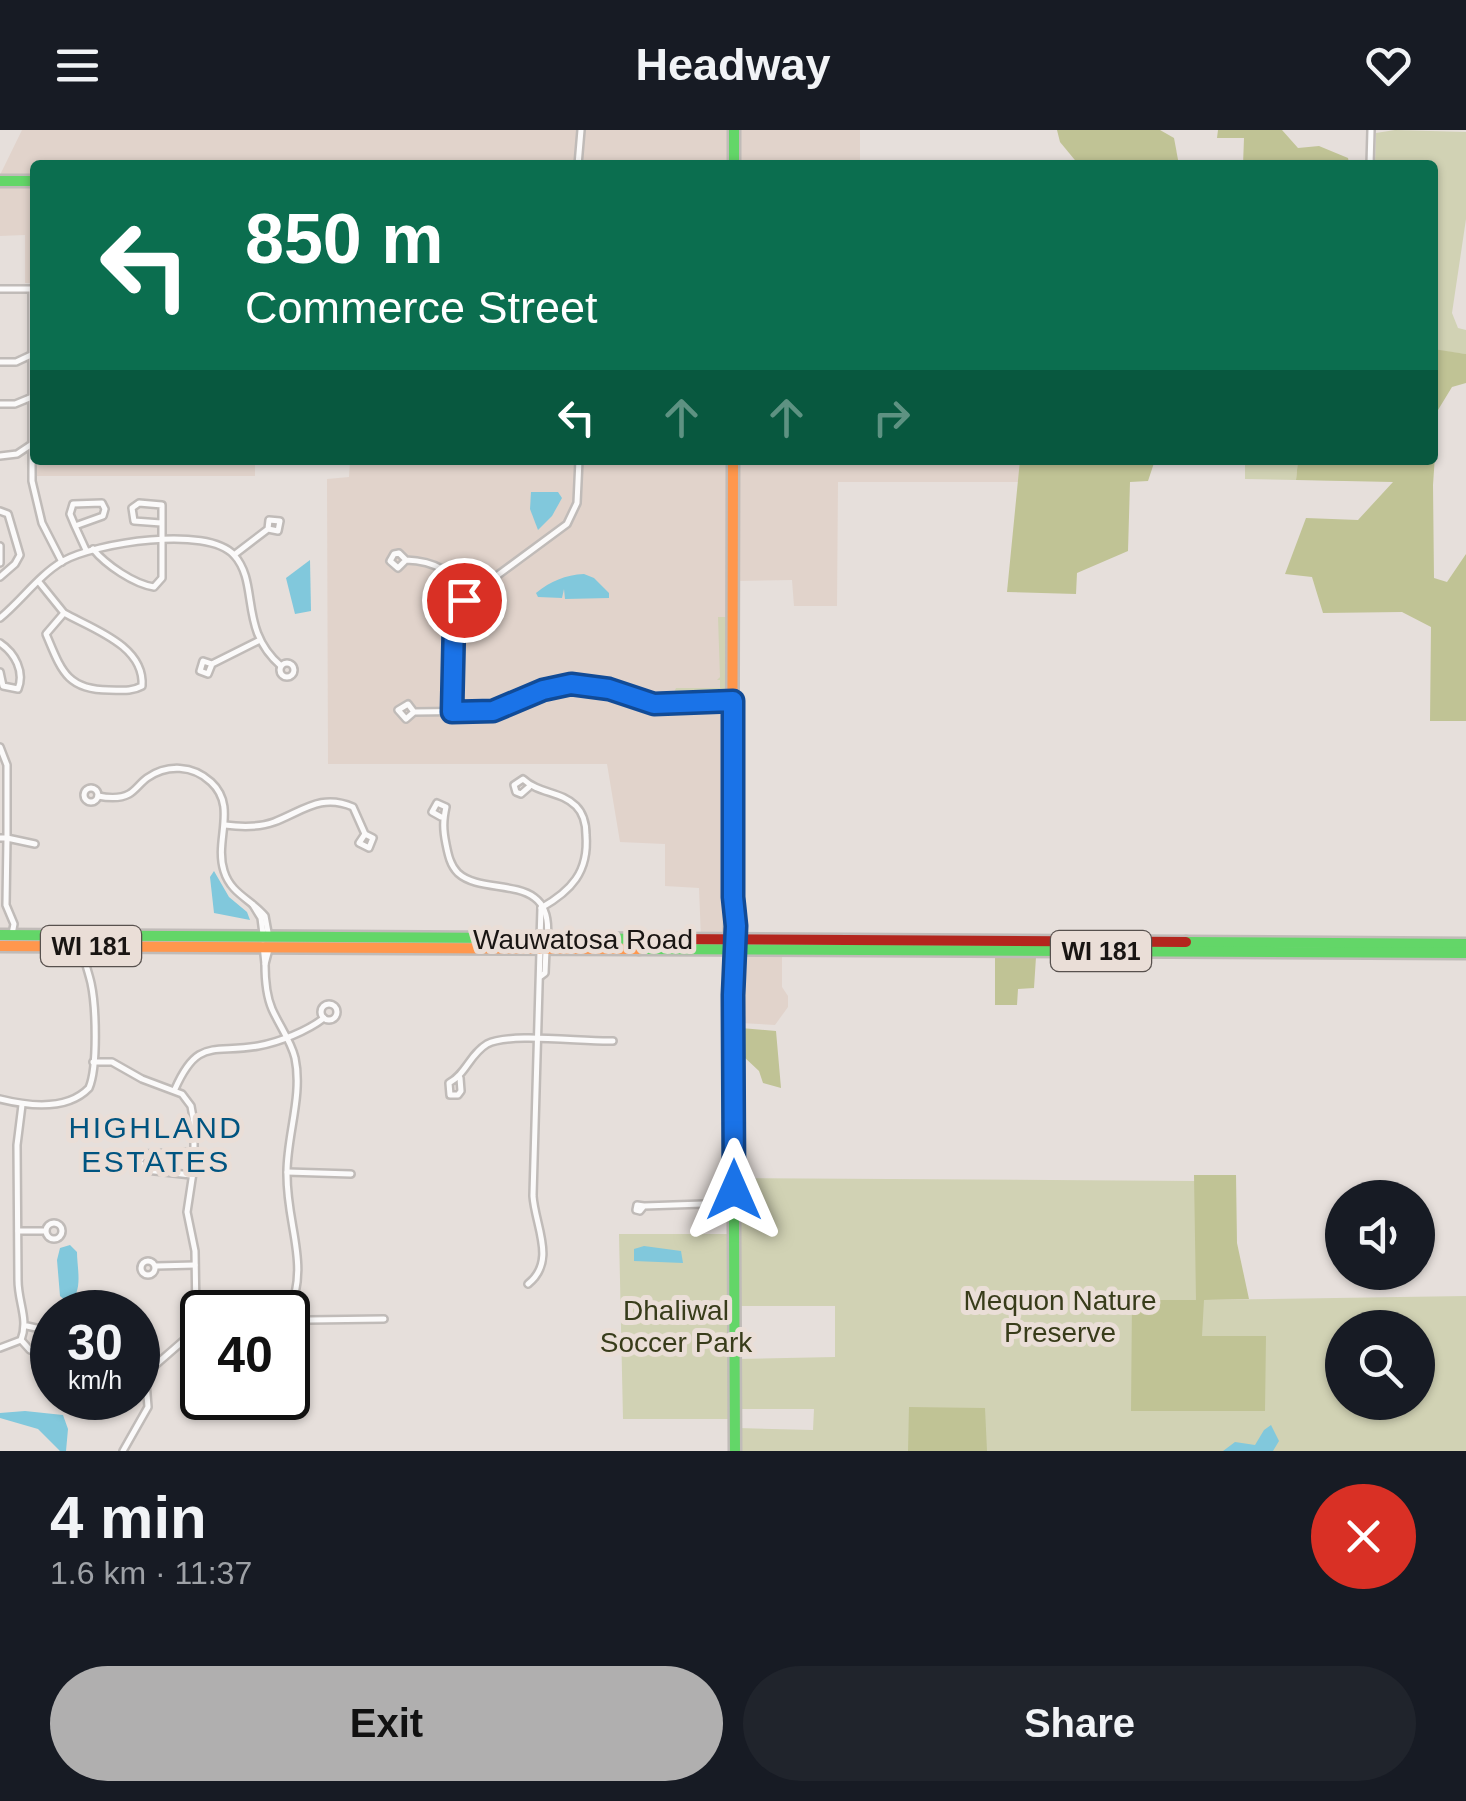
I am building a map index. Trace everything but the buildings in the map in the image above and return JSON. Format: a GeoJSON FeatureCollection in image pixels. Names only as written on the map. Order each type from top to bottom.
{"type":"FeatureCollection","features":[{"type":"Feature","properties":{"kind":"main road"},"geometry":{"type":"LineString","coordinates":[[734,130],[734,160]]}},
{"type":"Feature","properties":{"kind":"main road"},"geometry":{"type":"LineString","coordinates":[[0,181],[30,181]]}},
{"type":"Feature","properties":{"kind":"main road"},"geometry":{"type":"LineString","coordinates":[[733,465],[735,1451]]}},
{"type":"Feature","properties":{"kind":"main road","name":"Wauwatosa Road"},"geometry":{"type":"LineString","coordinates":[[5,940],[1466,954]]}},
{"type":"Feature","properties":{"kind":"main road","name":"Wauwatosa Road"},"geometry":{"type":"LineString","coordinates":[[544,944],[692,950],[779,940],[1466,944]]}},
{"type":"Feature","properties":{"kind":"street"},"geometry":{"type":"LineString","coordinates":[[579,160],[582,130]]}},
{"type":"Feature","properties":{"kind":"street"},"geometry":{"type":"LineString","coordinates":[[1370,160],[1371,130]]}},
{"type":"Feature","properties":{"kind":"street"},"geometry":{"type":"LineString","coordinates":[[0,290],[30,289]]}},
{"type":"Feature","properties":{"kind":"street"},"geometry":{"type":"LineString","coordinates":[[0,362],[16,362],[30,355]]}},
{"type":"Feature","properties":{"kind":"street"},"geometry":{"type":"LineString","coordinates":[[0,404],[30,398]]}},
{"type":"Feature","properties":{"kind":"street"},"geometry":{"type":"LineString","coordinates":[[0,456],[17,454],[30,445]]}},
{"type":"Feature","properties":{"kind":"street"},"geometry":{"type":"LineString","coordinates":[[33,465],[35,504],[62,562]]}},
{"type":"Feature","properties":{"kind":"street"},"geometry":{"type":"LineString","coordinates":[[452,712],[454,622],[458,608],[566,524],[577,503],[579,465]]}},
{"type":"Feature","properties":{"kind":"street"},"geometry":{"type":"LineString","coordinates":[[75,526],[103,516],[102,504],[73,504],[70,514],[75,526],[90,550],[151,587],[162,578],[162,523],[162,506],[139,503],[132,508],[134,522],[162,523]]}},
{"type":"Feature","properties":{"kind":"street"},"geometry":{"type":"LineString","coordinates":[[0,511],[8,514],[20,555],[0,577]]}},
{"type":"Feature","properties":{"kind":"street"},"geometry":{"type":"LineString","coordinates":[[234,555],[268,529]]}},
{"type":"Feature","properties":{"kind":"street"},"geometry":{"type":"LineString","coordinates":[[0,618],[62,562],[90,550],[122,542],[208,542],[234,555],[242,572],[258,641],[281,666]]}},
{"type":"Feature","properties":{"kind":"street"},"geometry":{"type":"LineString","coordinates":[[0,546],[0,563]]}},
{"type":"Feature","properties":{"kind":"street"},"geometry":{"type":"LineString","coordinates":[[406,560],[420,560],[445,569],[470,596]]}},
{"type":"Feature","properties":{"kind":"street"},"geometry":{"type":"LineString","coordinates":[[39,582],[64,613],[127,649],[142,674],[142,686],[134,690],[92,690],[66,675],[46,634],[64,613]]}},
{"type":"Feature","properties":{"kind":"street"},"geometry":{"type":"LineString","coordinates":[[212,664],[258,641]]}},
{"type":"Feature","properties":{"kind":"street"},"geometry":{"type":"LineString","coordinates":[[0,643],[19,667],[18,689],[3,686],[0,672]]}},
{"type":"Feature","properties":{"kind":"street"},"geometry":{"type":"LineString","coordinates":[[414,712],[493,711],[543,690],[578,684],[609,689],[654,704],[733,704]]}},
{"type":"Feature","properties":{"kind":"street"},"geometry":{"type":"LineString","coordinates":[[0,747],[7,765],[6,905],[14,932],[5,940]]}},
{"type":"Feature","properties":{"kind":"street"},"geometry":{"type":"LineString","coordinates":[[98,796],[124,796],[154,774],[184,768],[198,772],[218,789],[225,806],[221,848],[224,871],[234,890],[266,918],[264,964],[270,1006],[294,1056],[297,1090],[287,1172],[288,1208],[300,1272],[295,1290]]}},
{"type":"Feature","properties":{"kind":"street"},"geometry":{"type":"LineString","coordinates":[[529,788],[570,801],[584,816],[586,827],[587,854],[580,874],[565,893],[541,908]]}},
{"type":"Feature","properties":{"kind":"street"},"geometry":{"type":"LineString","coordinates":[[224,825],[264,825],[310,804],[334,801],[353,807],[365,834]]}},
{"type":"Feature","properties":{"kind":"street"},"geometry":{"type":"LineString","coordinates":[[441,817],[448,855],[460,874],[477,882],[520,889],[547,919],[536,1040],[534,1215],[544,1263],[528,1284]]}},
{"type":"Feature","properties":{"kind":"street"},"geometry":{"type":"LineString","coordinates":[[4,838],[36,844]]}},
{"type":"Feature","properties":{"kind":"street"},"geometry":{"type":"LineString","coordinates":[[0,1099],[22,1105],[76,1100],[89,1088],[94,1062],[92,987],[80,954],[81,941]]}},
{"type":"Feature","properties":{"kind":"street"},"geometry":{"type":"LineString","coordinates":[[175,1090],[192,1061],[211,1048],[264,1045],[324,1018]]}},
{"type":"Feature","properties":{"kind":"street"},"geometry":{"type":"LineString","coordinates":[[460,1078],[480,1049],[510,1038],[613,1042]]}},
{"type":"Feature","properties":{"kind":"street"},"geometry":{"type":"LineString","coordinates":[[94,1062],[112,1062],[142,1079],[175,1090],[190,1106],[194,1152],[187,1212],[196,1290]]}},
{"type":"Feature","properties":{"kind":"street"},"geometry":{"type":"LineString","coordinates":[[0,1348],[20,1340],[26,1326],[18,1296],[17,1144],[22,1105]]}},
{"type":"Feature","properties":{"kind":"street"},"geometry":{"type":"LineString","coordinates":[[192,1175],[146,1170],[139,1162],[141,1156],[149,1153],[194,1152]]}},
{"type":"Feature","properties":{"kind":"street"},"geometry":{"type":"LineString","coordinates":[[287,1172],[351,1174]]}},
{"type":"Feature","properties":{"kind":"street"},"geometry":{"type":"LineString","coordinates":[[644,1206],[734,1203]]}},
{"type":"Feature","properties":{"kind":"street"},"geometry":{"type":"LineString","coordinates":[[18,1231],[46,1231]]}},
{"type":"Feature","properties":{"kind":"street"},"geometry":{"type":"LineString","coordinates":[[156,1266],[196,1265]]}},
{"type":"Feature","properties":{"kind":"street"},"geometry":{"type":"LineString","coordinates":[[310,1320],[384,1319]]}},
{"type":"Feature","properties":{"kind":"street"},"geometry":{"type":"LineString","coordinates":[[20,1340],[30,1350],[46,1346],[45,1330],[26,1326]]}},
{"type":"Feature","properties":{"kind":"street"},"geometry":{"type":"LineString","coordinates":[[123,1451],[148,1406],[146,1382],[152,1368],[180,1344]]}},
{"type":"Feature","properties":{"kind":"shaded area"},"geometry":{"type":"Polygon","coordinates":[[[22,130],[860,130],[860,160],[30,160],[30,283],[25,283],[25,235],[0,236],[0,175],[22,130]]]}},
{"type":"Feature","properties":{"kind":"shaded area"},"geometry":{"type":"Polygon","coordinates":[[[32,465],[255,465],[255,476],[32,476],[32,465]]]}},
{"type":"Feature","properties":{"kind":"shaded area"},"geometry":{"type":"Polygon","coordinates":[[[350,465],[1020,465],[1019,482],[838,482],[837,606],[794,606],[792,580],[734,581],[732,804],[736,939],[701,939],[699,888],[665,886],[665,844],[620,842],[607,764],[328,764],[327,479],[349,477],[350,465]]]}},
{"type":"Feature","properties":{"kind":"shaded area"},"geometry":{"type":"Polygon","coordinates":[[[747,954],[782,954],[782,987],[788,996],[788,1007],[775,1025],[740,1023],[747,954]]]}},
{"type":"Feature","properties":{"kind":"green space"},"geometry":{"type":"Polygon","coordinates":[[[1057,130],[1160,130],[1174,138],[1178,160],[1075,160],[1060,142],[1057,130]]]}},
{"type":"Feature","properties":{"kind":"green space"},"geometry":{"type":"Polygon","coordinates":[[[1218,130],[1282,130],[1298,148],[1319,146],[1348,160],[1243,160],[1244,138],[1217,138],[1218,130]]]}},
{"type":"Feature","properties":{"kind":"green space"},"geometry":{"type":"Polygon","coordinates":[[[1466,132],[1466,219],[1452,313],[1458,328],[1466,330],[1466,354],[1438,351],[1438,160],[1375,160],[1376,133],[1466,132]]]}},
{"type":"Feature","properties":{"kind":"green space"},"geometry":{"type":"Polygon","coordinates":[[[1438,350],[1466,354],[1466,383],[1452,387],[1438,410],[1438,350]]]}},
{"type":"Feature","properties":{"kind":"green space"},"geometry":{"type":"Polygon","coordinates":[[[1020,465],[1153,465],[1148,481],[1130,482],[1128,551],[1077,573],[1076,594],[1007,592],[1020,465]]]}},
{"type":"Feature","properties":{"kind":"green space"},"geometry":{"type":"Polygon","coordinates":[[[1245,465],[1298,465],[1296,480],[1245,479],[1245,465]]]}},
{"type":"Feature","properties":{"kind":"green space"},"geometry":{"type":"Polygon","coordinates":[[[1298,465],[1434,465],[1434,578],[1447,582],[1466,554],[1466,721],[1430,721],[1431,627],[1402,612],[1323,613],[1312,577],[1285,574],[1306,518],[1358,520],[1393,482],[1296,480],[1298,465]]]}},
{"type":"Feature","properties":{"kind":"green space"},"geometry":{"type":"Polygon","coordinates":[[[1402,465],[1433,465],[1433,482],[1312,480],[1402,465]]]}},
{"type":"Feature","properties":{"kind":"green space"},"geometry":{"type":"Polygon","coordinates":[[[718,617],[729,617],[728,696],[678,700],[673,694],[676,688],[720,688],[718,617]]]}},
{"type":"Feature","properties":{"kind":"green space"},"geometry":{"type":"Polygon","coordinates":[[[995,957],[1036,957],[1034,988],[1018,989],[1017,1005],[995,1005],[995,957]]]}},
{"type":"Feature","properties":{"kind":"green space"},"geometry":{"type":"Polygon","coordinates":[[[741,1028],[776,1031],[781,1088],[763,1083],[759,1071],[743,1056],[741,1028]]]}},
{"type":"Feature","properties":{"kind":"green space"},"geometry":{"type":"Polygon","coordinates":[[[1194,1175],[1236,1175],[1237,1243],[1249,1299],[1204,1300],[1202,1336],[1266,1336],[1265,1411],[1131,1411],[1132,1300],[1196,1300],[1194,1175]]]}},
{"type":"Feature","properties":{"kind":"green space","name":"Mequon Nature Preserve"},"geometry":{"type":"Polygon","coordinates":[[[737,1178],[1195,1181],[1197,1300],[1466,1296],[1466,1451],[738,1451],[738,1428],[813,1430],[814,1409],[737,1409],[737,1359],[835,1357],[835,1306],[737,1306],[737,1178]]]}},
{"type":"Feature","properties":{"kind":"green space","name":"Dhaliwal Soccer Park"},"geometry":{"type":"Polygon","coordinates":[[[619,1234],[731,1234],[733,1419],[623,1419],[619,1234]]]}},
{"type":"Feature","properties":{"kind":"green space"},"geometry":{"type":"Polygon","coordinates":[[[909,1407],[985,1408],[987,1451],[908,1451],[909,1407]]]}},
{"type":"Feature","properties":{"kind":"water"},"geometry":{"type":"Polygon","coordinates":[[[531,492],[558,492],[562,498],[538,530],[530,509],[531,492]]]}},
{"type":"Feature","properties":{"kind":"water"},"geometry":{"type":"Polygon","coordinates":[[[310,560],[311,611],[295,614],[286,578],[310,560]]]}},
{"type":"Feature","properties":{"kind":"water"},"geometry":{"type":"Polygon","coordinates":[[[584,574],[594,578],[609,598],[565,599],[564,589],[562,598],[538,597],[536,593],[558,579],[584,574]]]}},
{"type":"Feature","properties":{"kind":"water"},"geometry":{"type":"Polygon","coordinates":[[[214,871],[229,897],[247,912],[250,920],[214,913],[210,877],[214,871]]]}},
{"type":"Feature","properties":{"kind":"water"},"geometry":{"type":"Polygon","coordinates":[[[70,1245],[77,1252],[76,1290],[60,1290],[60,1248],[70,1245]]]}},
{"type":"Feature","properties":{"kind":"water"},"geometry":{"type":"Polygon","coordinates":[[[644,1246],[681,1251],[683,1263],[634,1261],[634,1249],[644,1246]]]}},
{"type":"Feature","properties":{"kind":"water"},"geometry":{"type":"Polygon","coordinates":[[[30,1412],[30,1420],[65,1420],[66,1451],[60,1451],[38,1429],[0,1418],[0,1413],[30,1412]]]}},
{"type":"Feature","properties":{"kind":"water"},"geometry":{"type":"Polygon","coordinates":[[[1271,1425],[1279,1441],[1273,1451],[1223,1451],[1235,1442],[1255,1445],[1271,1425]]]}},
{"type":"Feature","properties":{"kind":"traffic: fast"},"geometry":{"type":"LineString","coordinates":[[734,130],[734,160]]}},
{"type":"Feature","properties":{"kind":"traffic: fast"},"geometry":{"type":"LineString","coordinates":[[0,181],[30,181]]}},
{"type":"Feature","properties":{"kind":"traffic: fast"},"geometry":{"type":"LineString","coordinates":[[732,888],[729,950],[733,995],[735,1451]]}},
{"type":"Feature","properties":{"kind":"traffic: fast"},"geometry":{"type":"LineString","coordinates":[[735,974],[736,914]]}},
{"type":"Feature","properties":{"kind":"traffic: fast"},"geometry":{"type":"LineString","coordinates":[[0,935],[665,939]]}},
{"type":"Feature","properties":{"kind":"traffic: fast"},"geometry":{"type":"LineString","coordinates":[[1186,942],[1466,944]]}},
{"type":"Feature","properties":{"kind":"traffic: fast"},"geometry":{"type":"LineString","coordinates":[[639,949],[1466,953]]}},
{"type":"Feature","properties":{"kind":"traffic: slow"},"geometry":{"type":"LineString","coordinates":[[732,888],[733,465]]}},
{"type":"Feature","properties":{"kind":"traffic: slow"},"geometry":{"type":"LineString","coordinates":[[0,946],[639,949]]}},
{"type":"Feature","properties":{"kind":"traffic: jam"},"geometry":{"type":"LineString","coordinates":[[665,939],[1186,942]]}},
{"type":"Feature","properties":{"kind":"district","name":"HIGHLAND ESTATES"},"geometry":{"type":"Point","coordinates":[156,1144]}},
{"type":"Feature","properties":{"kind":"route"},"geometry":{"type":"LineString","coordinates":[[464,600],[454,622],[452,712],[493,711],[543,690],[571,684],[609,689],[654,704],[733,701],[734,1190]]}}]}
